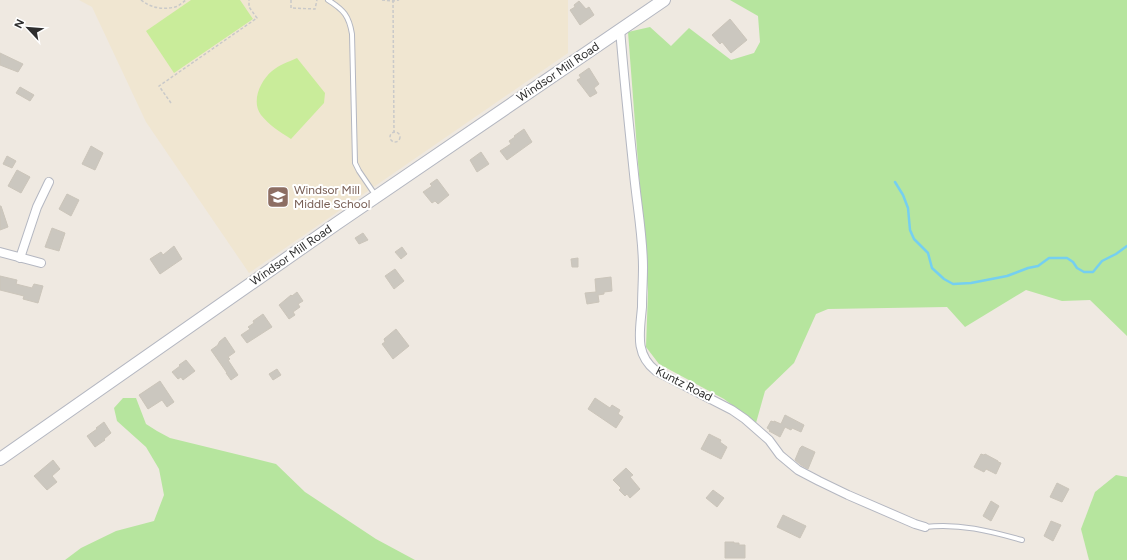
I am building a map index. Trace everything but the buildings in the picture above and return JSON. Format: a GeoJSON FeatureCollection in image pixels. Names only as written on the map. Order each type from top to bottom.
{"type":"FeatureCollection","features":[{"type":"Feature","properties":{"kind":"main road","name":"Windsor Mill Road"},"geometry":{"type":"LineString","coordinates":[[0,459],[377,196],[664,0]]}},
{"type":"Feature","properties":{"kind":"street","name":"Kuntz Road"},"geometry":{"type":"LineString","coordinates":[[620,30],[642,252],[643,283],[640,340],[644,360],[656,371],[732,410],[745,419],[769,440],[780,455],[798,470],[848,495],[925,527]]}},
{"type":"Feature","properties":{"kind":"street"},"geometry":{"type":"LineString","coordinates":[[20,258],[37,207],[49,182]]}},
{"type":"Feature","properties":{"kind":"street"},"geometry":{"type":"LineString","coordinates":[[0,252],[42,263]]}},
{"type":"Feature","properties":{"kind":"lane"},"geometry":{"type":"LineString","coordinates":[[328,0],[339,7],[346,14],[350,23],[352,34],[355,162],[359,171],[377,196]]}},
{"type":"Feature","properties":{"kind":"lane"},"geometry":{"type":"LineString","coordinates":[[925,527],[941,525],[955,526],[996,533],[1022,540]]}},
{"type":"Feature","properties":{"kind":"path"},"geometry":{"type":"LineString","coordinates":[[141,0],[148,5],[159,8],[176,7],[186,0]]}},
{"type":"Feature","properties":{"kind":"path"},"geometry":{"type":"LineString","coordinates":[[171,103],[159,86],[257,18],[249,7],[249,0]]}},
{"type":"Feature","properties":{"kind":"path"},"geometry":{"type":"LineString","coordinates":[[291,0],[291,8],[316,9],[317,0]]}},
{"type":"Feature","properties":{"kind":"path"},"geometry":{"type":"LineString","coordinates":[[382,0],[399,0]]}},
{"type":"Feature","properties":{"kind":"path"},"geometry":{"type":"LineString","coordinates":[[393,1],[394,132]]}},
{"type":"Feature","properties":{"kind":"path"},"geometry":{"type":"LineString","coordinates":[[394,132],[398,133],[400,136],[400,140],[397,142],[393,142],[389,137],[391,133],[394,132]]}},
{"type":"Feature","properties":{"kind":"shaded area","name":"Windsor Mill Middle School"},"geometry":{"type":"Polygon","coordinates":[[[79,0],[568,0],[568,53],[249,273],[146,122],[92,7],[79,0]]]}},
{"type":"Feature","properties":{"kind":"green space"},"geometry":{"type":"Polygon","coordinates":[[[191,0],[240,0],[253,19],[174,73],[146,31],[191,0]]]}},
{"type":"Feature","properties":{"kind":"green space"},"geometry":{"type":"Polygon","coordinates":[[[730,0],[1127,0],[1127,336],[1090,300],[1062,301],[1026,290],[965,327],[947,307],[828,309],[816,314],[794,363],[765,391],[756,423],[724,399],[659,364],[646,347],[648,292],[628,32],[650,27],[671,46],[689,28],[731,60],[754,53],[760,42],[758,16],[730,0]]]}},
{"type":"Feature","properties":{"kind":"green space"},"geometry":{"type":"Polygon","coordinates":[[[297,58],[325,93],[324,103],[291,139],[264,119],[258,110],[257,98],[258,92],[264,80],[272,71],[297,58]]]}},
{"type":"Feature","properties":{"kind":"green space"},"geometry":{"type":"Polygon","coordinates":[[[123,398],[136,398],[146,424],[170,438],[276,464],[305,492],[376,539],[415,560],[65,560],[81,548],[116,531],[154,521],[164,495],[159,469],[146,447],[117,421],[114,408],[123,398]]]}},
{"type":"Feature","properties":{"kind":"green space"},"geometry":{"type":"Polygon","coordinates":[[[1116,475],[1127,477],[1127,560],[1089,560],[1081,529],[1095,492],[1116,475]]]}},
{"type":"Feature","properties":{"kind":"waterway"},"geometry":{"type":"LineString","coordinates":[[895,182],[903,195],[908,208],[910,230],[914,239],[928,253],[932,268],[944,279],[953,284],[971,283],[1007,276],[1038,266],[1049,258],[1067,258],[1073,262],[1077,268],[1084,272],[1093,272],[1102,261],[1116,254],[1127,246]]}},
{"type":"Feature","properties":{"kind":"place","name":"Windsor Mill Middle School"},"geometry":{"type":"Point","coordinates":[278,197]}}]}
